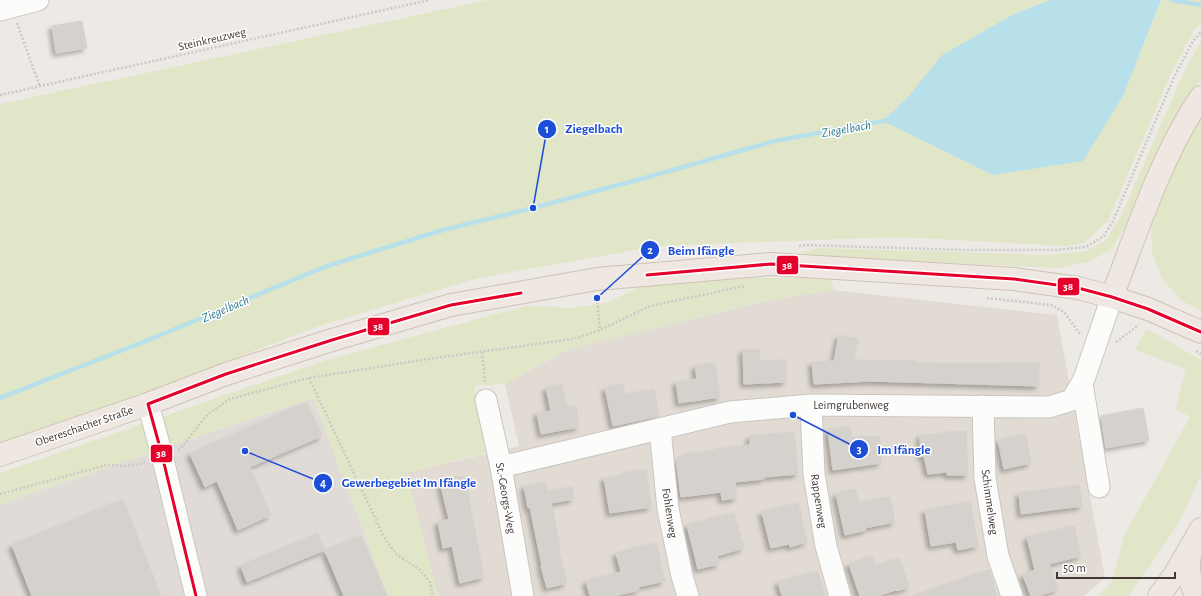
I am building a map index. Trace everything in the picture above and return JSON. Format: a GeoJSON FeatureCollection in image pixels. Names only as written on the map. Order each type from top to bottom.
{"type":"FeatureCollection","features":[{"type":"Feature","properties":{"kind":"main road"},"geometry":{"type":"LineString","coordinates":[[1112,297],[1166,161],[1183,127],[1201,97]]}},
{"type":"Feature","properties":{"kind":"main road","name":"Obereschacher Straße"},"geometry":{"type":"LineString","coordinates":[[0,455],[148,404],[226,374],[298,350],[452,305],[597,279],[771,264],[1014,279],[1078,288],[1112,297],[1148,309],[1198,338]]}},
{"type":"Feature","properties":{"kind":"main road"},"geometry":{"type":"LineString","coordinates":[[1159,596],[1197,537]]}},
{"type":"Feature","properties":{"kind":"main road"},"geometry":{"type":"LineString","coordinates":[[1196,596],[1190,579],[1189,568],[1190,556],[1197,537]]}},
{"type":"Feature","properties":{"kind":"street"},"geometry":{"type":"LineString","coordinates":[[6,6],[38,0]]}},
{"type":"Feature","properties":{"kind":"street","name":"Leimgrubenweg"},"geometry":{"type":"LineString","coordinates":[[501,467],[730,412],[811,405],[1049,407],[1072,400],[1082,383],[1112,297]]}},
{"type":"Feature","properties":{"kind":"street"},"geometry":{"type":"LineString","coordinates":[[1082,383],[1099,487]]}},
{"type":"Feature","properties":{"kind":"street","name":"St.-Georgs-Weg"},"geometry":{"type":"LineString","coordinates":[[486,400],[501,467],[523,596]]}},
{"type":"Feature","properties":{"kind":"street"},"geometry":{"type":"LineString","coordinates":[[148,404],[162,455],[196,596]]}},
{"type":"Feature","properties":{"kind":"street","name":"Rappenweg"},"geometry":{"type":"LineString","coordinates":[[811,405],[814,474],[826,546],[840,596]]}},
{"type":"Feature","properties":{"kind":"street","name":"Schimmelweg"},"geometry":{"type":"LineString","coordinates":[[983,406],[985,478],[998,556],[1012,596]]}},
{"type":"Feature","properties":{"kind":"street","name":"Fohlenweg"},"geometry":{"type":"LineString","coordinates":[[660,429],[668,509],[682,576],[688,596]]}},
{"type":"Feature","properties":{"kind":"path","name":"Steinkreuzweg"},"geometry":{"type":"LineString","coordinates":[[0,95],[429,0]]}},
{"type":"Feature","properties":{"kind":"path"},"geometry":{"type":"LineString","coordinates":[[6,6],[40,87]]}},
{"type":"Feature","properties":{"kind":"path"},"geometry":{"type":"LineString","coordinates":[[798,246],[804,244],[963,250],[1056,250],[1086,247],[1104,236],[1113,221],[1174,77],[1192,41],[1201,32]]}},
{"type":"Feature","properties":{"kind":"path"},"geometry":{"type":"LineString","coordinates":[[180,449],[208,414],[230,399],[309,378],[573,339],[600,330],[650,306],[748,286]]}},
{"type":"Feature","properties":{"kind":"path"},"geometry":{"type":"LineString","coordinates":[[982,297],[1051,305],[1064,312],[1082,336]]}},
{"type":"Feature","properties":{"kind":"path"},"geometry":{"type":"LineString","coordinates":[[597,298],[600,330]]}},
{"type":"Feature","properties":{"kind":"path"},"geometry":{"type":"LineString","coordinates":[[1117,342],[1140,325],[1144,326]]}},
{"type":"Feature","properties":{"kind":"path"},"geometry":{"type":"LineString","coordinates":[[1198,338],[1201,354]]}},
{"type":"Feature","properties":{"kind":"path"},"geometry":{"type":"LineString","coordinates":[[482,352],[486,400]]}},
{"type":"Feature","properties":{"kind":"path"},"geometry":{"type":"LineString","coordinates":[[309,378],[384,537],[397,555],[420,570],[430,582],[433,596]]}},
{"type":"Feature","properties":{"kind":"path"},"geometry":{"type":"LineString","coordinates":[[0,494],[107,465],[127,466],[140,464]]}},
{"type":"Feature","properties":{"kind":"shaded area"},"geometry":{"type":"Polygon","coordinates":[[[833,290],[1057,315],[1105,578],[1084,596],[438,596],[406,473],[519,446],[505,384],[569,349],[770,300],[833,290]]]}},
{"type":"Feature","properties":{"kind":"shaded area"},"geometry":{"type":"Polygon","coordinates":[[[313,398],[388,596],[0,596],[0,504],[313,398]]]}},
{"type":"Feature","properties":{"kind":"green space"},"geometry":{"type":"Polygon","coordinates":[[[488,0],[1050,0],[1014,14],[908,97],[884,121],[1124,94],[1161,0],[1201,0],[1201,24],[1194,30],[1169,78],[1108,221],[1084,243],[1067,246],[898,237],[658,246],[478,278],[316,327],[65,424],[0,445],[0,104],[488,0]]]}},
{"type":"Feature","properties":{"kind":"green space"},"geometry":{"type":"Polygon","coordinates":[[[1201,41],[1201,79],[1174,123],[1129,223],[1111,249],[1091,261],[1059,268],[804,256],[802,252],[819,248],[1047,255],[1086,251],[1106,240],[1121,216],[1183,74],[1201,41]]]}},
{"type":"Feature","properties":{"kind":"green space"},"geometry":{"type":"Polygon","coordinates":[[[1201,114],[1201,311],[1182,301],[1162,279],[1152,252],[1151,228],[1162,194],[1180,153],[1201,114]]]}},
{"type":"Feature","properties":{"kind":"green space"},"geometry":{"type":"Polygon","coordinates":[[[731,278],[832,278],[833,290],[770,300],[569,349],[505,384],[474,386],[486,453],[406,473],[438,596],[388,596],[313,398],[0,504],[0,473],[323,361],[526,306],[573,308],[607,303],[645,284],[731,278]]]}},
{"type":"Feature","properties":{"kind":"green space"},"geometry":{"type":"Polygon","coordinates":[[[1147,329],[1201,360],[1201,475],[1178,524],[1129,596],[1098,596],[1112,582],[1125,534],[1190,417],[1176,409],[1186,369],[1135,350],[1147,329]]]}},
{"type":"Feature","properties":{"kind":"water"},"geometry":{"type":"Polygon","coordinates":[[[1050,0],[1161,0],[1124,94],[1083,161],[993,175],[883,121],[908,97],[942,55],[1014,14],[1050,0]]]}},
{"type":"Feature","properties":{"kind":"building"},"geometry":{"type":"Polygon","coordinates":[[[82,21],[87,48],[56,53],[52,26],[82,21]]]}},
{"type":"Feature","properties":{"kind":"building"},"geometry":{"type":"Polygon","coordinates":[[[839,335],[858,339],[854,360],[917,361],[917,363],[1039,363],[1039,386],[870,381],[814,384],[812,362],[834,361],[839,335]]]}},
{"type":"Feature","properties":{"kind":"building"},"geometry":{"type":"Polygon","coordinates":[[[759,349],[760,361],[786,360],[786,382],[744,384],[743,350],[759,349]]]}},
{"type":"Feature","properties":{"kind":"building"},"geometry":{"type":"Polygon","coordinates":[[[715,363],[720,397],[679,403],[676,382],[697,379],[695,366],[715,363]]]}},
{"type":"Feature","properties":{"kind":"building"},"geometry":{"type":"Polygon","coordinates":[[[562,384],[567,408],[576,406],[579,427],[541,434],[537,413],[551,411],[546,388],[562,384]]]}},
{"type":"Feature","properties":{"kind":"building"},"geometry":{"type":"Polygon","coordinates":[[[623,384],[625,395],[654,389],[659,416],[613,426],[605,388],[623,384]]]}},
{"type":"Feature","properties":{"kind":"building"},"geometry":{"type":"Polygon","coordinates":[[[307,403],[322,436],[250,467],[271,515],[238,530],[217,481],[205,487],[190,454],[307,403]]]}},
{"type":"Feature","properties":{"kind":"building"},"geometry":{"type":"Polygon","coordinates":[[[1143,408],[1149,440],[1106,448],[1101,416],[1143,408]]]}},
{"type":"Feature","properties":{"kind":"building"},"geometry":{"type":"Polygon","coordinates":[[[850,426],[852,437],[880,436],[881,463],[833,470],[828,430],[850,426]]]}},
{"type":"Feature","properties":{"kind":"building"},"geometry":{"type":"Polygon","coordinates":[[[966,431],[968,475],[947,475],[947,472],[928,474],[924,456],[921,457],[920,435],[966,431]]]}},
{"type":"Feature","properties":{"kind":"building"},"geometry":{"type":"Polygon","coordinates":[[[794,432],[798,474],[764,477],[764,479],[735,482],[737,498],[722,500],[721,492],[681,497],[676,459],[687,457],[687,454],[750,445],[750,436],[794,432]]]}},
{"type":"Feature","properties":{"kind":"building"},"geometry":{"type":"Polygon","coordinates":[[[1026,434],[1031,463],[1004,469],[998,440],[1026,434]]]}},
{"type":"Feature","properties":{"kind":"building"},"geometry":{"type":"Polygon","coordinates":[[[646,470],[651,507],[610,513],[604,478],[627,474],[627,472],[646,470]]]}},
{"type":"Feature","properties":{"kind":"building"},"geometry":{"type":"Polygon","coordinates":[[[464,476],[484,577],[460,583],[452,546],[443,548],[438,522],[449,519],[440,482],[464,476]]]}},
{"type":"Feature","properties":{"kind":"building"},"geometry":{"type":"Polygon","coordinates":[[[545,482],[547,492],[572,487],[574,499],[551,503],[560,546],[558,547],[567,583],[547,588],[541,566],[530,507],[528,508],[524,486],[545,482]]]}},
{"type":"Feature","properties":{"kind":"building"},"geometry":{"type":"Polygon","coordinates":[[[1079,485],[1082,506],[1021,514],[1019,493],[1079,485]]]}},
{"type":"Feature","properties":{"kind":"building"},"geometry":{"type":"Polygon","coordinates":[[[856,489],[859,503],[890,497],[895,522],[865,528],[866,530],[845,535],[836,494],[856,489]]]}},
{"type":"Feature","properties":{"kind":"building"},"geometry":{"type":"Polygon","coordinates":[[[123,500],[161,596],[32,596],[12,545],[123,500]]]}},
{"type":"Feature","properties":{"kind":"building"},"geometry":{"type":"Polygon","coordinates":[[[970,502],[978,546],[958,550],[956,542],[931,546],[925,510],[970,502]]]}},
{"type":"Feature","properties":{"kind":"building"},"geometry":{"type":"Polygon","coordinates":[[[798,503],[807,542],[790,547],[789,544],[771,548],[762,512],[798,503]]]}},
{"type":"Feature","properties":{"kind":"building"},"geometry":{"type":"Polygon","coordinates":[[[734,513],[744,548],[717,556],[719,564],[698,569],[687,525],[734,513]]]}},
{"type":"Feature","properties":{"kind":"building"},"geometry":{"type":"Polygon","coordinates":[[[1074,526],[1081,556],[1049,564],[1058,589],[1040,596],[1031,596],[1023,575],[1035,570],[1027,537],[1074,526]]]}},
{"type":"Feature","properties":{"kind":"building"},"geometry":{"type":"Polygon","coordinates":[[[318,534],[325,550],[247,582],[241,566],[318,534]]]}},
{"type":"Feature","properties":{"kind":"building"},"geometry":{"type":"Polygon","coordinates":[[[361,536],[387,596],[344,596],[325,551],[361,536]]]}},
{"type":"Feature","properties":{"kind":"building"},"geometry":{"type":"Polygon","coordinates":[[[656,543],[665,581],[638,587],[639,590],[615,596],[590,596],[586,581],[621,572],[616,553],[656,543]]]}},
{"type":"Feature","properties":{"kind":"building"},"geometry":{"type":"Polygon","coordinates":[[[873,556],[876,566],[900,558],[909,587],[877,596],[860,596],[849,564],[873,556]]]}},
{"type":"Feature","properties":{"kind":"building"},"geometry":{"type":"Polygon","coordinates":[[[989,570],[997,596],[920,596],[919,594],[989,570]]]}},
{"type":"Feature","properties":{"kind":"building"},"geometry":{"type":"Polygon","coordinates":[[[818,571],[825,596],[782,596],[778,582],[818,571]]]}},
{"type":"Feature","properties":{"kind":"waterway","name":"Ziegelbach"},"geometry":{"type":"LineString","coordinates":[[1172,0],[1201,5]]}},
{"type":"Feature","properties":{"kind":"waterway","name":"Ziegelbach"},"geometry":{"type":"LineString","coordinates":[[0,398],[146,341],[327,266],[443,230],[533,208],[775,141],[887,120]]}},
{"type":"Feature","properties":{"kind":"transit line","name":"38"},"geometry":{"type":"LineString","coordinates":[[647,275],[771,264],[1014,279],[1078,288],[1112,297],[1148,309],[1201,332]]}},
{"type":"Feature","properties":{"kind":"transit line","name":"38"},"geometry":{"type":"LineString","coordinates":[[196,596],[162,455],[148,404],[226,374],[332,340],[451,305],[521,293]]}},
{"type":"Feature","properties":{"kind":"place","name":"Ziegelbach"},"geometry":{"type":"Point","coordinates":[533,208]}},
{"type":"Feature","properties":{"kind":"place","name":"Beim Ifängle"},"geometry":{"type":"Point","coordinates":[597,298]}},
{"type":"Feature","properties":{"kind":"place","name":"Im Ifängle"},"geometry":{"type":"Point","coordinates":[793,415]}},
{"type":"Feature","properties":{"kind":"place","name":"Gewerbegebiet Im Ifängle"},"geometry":{"type":"Point","coordinates":[245,451]}}]}
